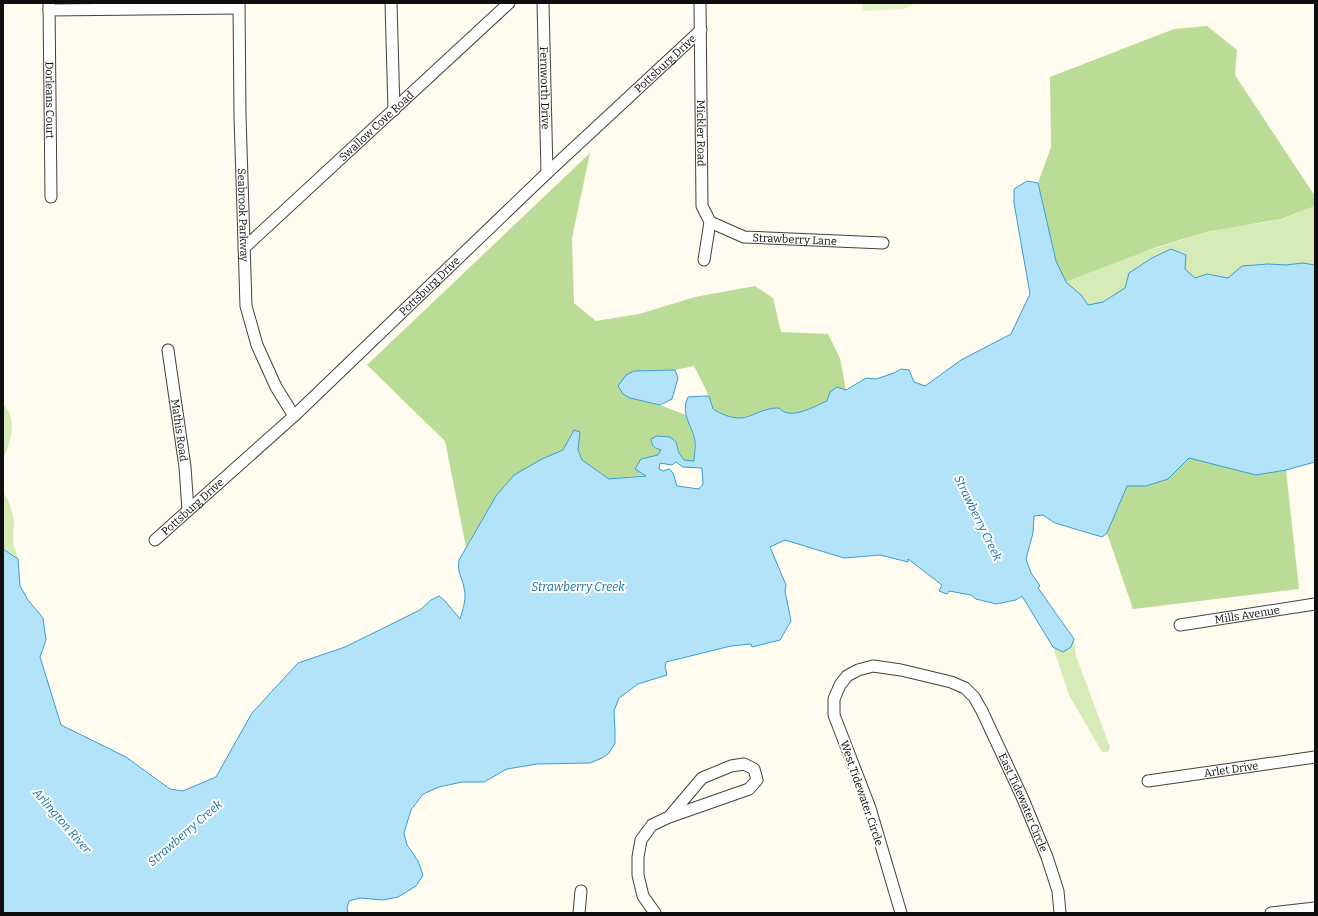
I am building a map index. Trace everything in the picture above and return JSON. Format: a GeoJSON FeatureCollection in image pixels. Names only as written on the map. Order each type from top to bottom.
{"type":"FeatureCollection","features":[{"type":"Feature","properties":{"kind":"street"},"geometry":{"type":"LineString","coordinates":[[392,3],[394,110]]}},
{"type":"Feature","properties":{"kind":"street","name":"Swallow Cove Road"},"geometry":{"type":"LineString","coordinates":[[244,248],[509,3]]}},
{"type":"Feature","properties":{"kind":"street","name":"Fernworth Drive"},"geometry":{"type":"LineString","coordinates":[[543,3],[547,173]]}},
{"type":"Feature","properties":{"kind":"street","name":"Mickler Road"},"geometry":{"type":"LineString","coordinates":[[700,3],[702,206],[710,222]]}},
{"type":"Feature","properties":{"kind":"street"},"geometry":{"type":"LineString","coordinates":[[49,6],[239,6]]}},
{"type":"Feature","properties":{"kind":"street","name":"Dorleans Court"},"geometry":{"type":"LineString","coordinates":[[49,6],[51,197]]}},
{"type":"Feature","properties":{"kind":"street","name":"Seabrook Parkway"},"geometry":{"type":"LineString","coordinates":[[239,6],[240,116],[246,306],[257,345],[276,387],[294,416]]}},
{"type":"Feature","properties":{"kind":"street","name":"Pottsburg Drive"},"geometry":{"type":"LineString","coordinates":[[155,540],[294,416],[547,173],[701,30]]}},
{"type":"Feature","properties":{"kind":"street"},"geometry":{"type":"LineString","coordinates":[[704,260],[710,222]]}},
{"type":"Feature","properties":{"kind":"street","name":"Strawberry Lane"},"geometry":{"type":"LineString","coordinates":[[710,222],[744,237],[883,243]]}},
{"type":"Feature","properties":{"kind":"street","name":"Mathis Road"},"geometry":{"type":"LineString","coordinates":[[168,350],[185,466],[188,510]]}},
{"type":"Feature","properties":{"kind":"street","name":"Mills Avenue"},"geometry":{"type":"LineString","coordinates":[[1180,625],[1315,604]]}},
{"type":"Feature","properties":{"kind":"street","name":"West Tidewater Circle"},"geometry":{"type":"LineString","coordinates":[[901,913],[870,808],[834,715],[834,699],[840,685],[847,676],[858,670],[873,666],[901,670],[951,682],[965,688],[974,697]]}},
{"type":"Feature","properties":{"kind":"street","name":"East Tidewater Circle"},"geometry":{"type":"LineString","coordinates":[[974,697],[1023,799],[1047,857],[1058,891],[1060,913]]}},
{"type":"Feature","properties":{"kind":"street","name":"Arlet Drive"},"geometry":{"type":"LineString","coordinates":[[1148,781],[1315,757]]}},
{"type":"Feature","properties":{"kind":"street"},"geometry":{"type":"LineString","coordinates":[[655,913],[643,896],[638,875],[638,857],[641,840],[652,825],[669,817],[748,789],[757,780],[754,769],[744,764],[731,766],[702,778],[669,817]]}},
{"type":"Feature","properties":{"kind":"street"},"geometry":{"type":"LineString","coordinates":[[579,913],[581,891]]}},
{"type":"Feature","properties":{"kind":"street"},"geometry":{"type":"LineString","coordinates":[[1271,913],[1315,908]]}},
{"type":"Feature","properties":{"kind":"green space"},"geometry":{"type":"Polygon","coordinates":[[[862,3],[916,3],[904,9],[863,11],[862,3]]]}},
{"type":"Feature","properties":{"kind":"green space"},"geometry":{"type":"Polygon","coordinates":[[[1207,26],[1237,50],[1235,75],[1315,196],[1315,206],[1281,219],[1211,231],[1183,239],[1157,247],[1066,282],[1056,261],[1038,183],[1051,147],[1050,77],[1174,29],[1207,26]]]}},
{"type":"Feature","properties":{"kind":"green space"},"geometry":{"type":"Polygon","coordinates":[[[590,153],[572,238],[574,303],[596,321],[639,314],[695,297],[755,286],[773,298],[781,332],[828,334],[840,358],[846,390],[830,392],[827,401],[801,412],[791,414],[772,408],[741,418],[725,416],[713,409],[709,396],[694,366],[675,370],[634,371],[630,398],[660,405],[686,415],[695,441],[694,461],[684,461],[675,442],[662,450],[658,455],[641,459],[635,469],[647,475],[609,479],[582,460],[578,450],[580,432],[574,430],[563,450],[542,459],[513,476],[496,496],[466,547],[445,441],[367,365],[590,153]]]}},
{"type":"Feature","properties":{"kind":"green space"},"geometry":{"type":"Polygon","coordinates":[[[1315,206],[1315,342],[1062,328],[1066,282],[1137,254],[1173,242],[1236,226],[1281,219],[1315,206]]]}},
{"type":"Feature","properties":{"kind":"green space"},"geometry":{"type":"Polygon","coordinates":[[[3,404],[11,417],[12,431],[3,460],[3,404]]]}},
{"type":"Feature","properties":{"kind":"green space"},"geometry":{"type":"Polygon","coordinates":[[[1189,458],[1256,475],[1286,470],[1299,589],[1133,609],[1107,533],[1127,486],[1146,486],[1180,467],[1189,458]]]}},
{"type":"Feature","properties":{"kind":"green space"},"geometry":{"type":"Polygon","coordinates":[[[3,492],[9,502],[14,520],[13,542],[18,559],[3,549],[3,492]]]}},
{"type":"Feature","properties":{"kind":"green space"},"geometry":{"type":"Polygon","coordinates":[[[1074,639],[1076,656],[1110,747],[1108,752],[1102,752],[1069,695],[1053,647],[1063,652],[1071,647],[1074,639]]]}},
{"type":"Feature","properties":{"kind":"water","name":"Strawberry Creek"},"geometry":{"type":"Polygon","coordinates":[[[1027,181],[1038,183],[1056,261],[1066,282],[1081,295],[1088,305],[1103,302],[1125,288],[1129,273],[1152,258],[1171,249],[1186,255],[1185,269],[1195,278],[1207,274],[1228,278],[1242,266],[1303,263],[1315,265],[1315,462],[1286,470],[1256,475],[1189,458],[1168,479],[1146,486],[1127,486],[1107,533],[1102,537],[1055,523],[1043,515],[1034,516],[1033,533],[1026,559],[1031,573],[1040,586],[1038,588],[1074,639],[1071,647],[1063,652],[1053,647],[1022,596],[1016,600],[996,604],[976,599],[971,595],[949,591],[947,594],[939,591],[942,585],[908,559],[908,562],[880,555],[844,558],[785,540],[770,547],[786,585],[785,591],[791,621],[780,640],[752,647],[751,644],[731,646],[666,662],[665,667],[667,675],[638,684],[619,698],[614,711],[615,743],[609,753],[602,758],[590,763],[537,764],[507,769],[484,782],[462,782],[439,787],[423,794],[411,810],[404,833],[407,845],[418,861],[423,875],[416,886],[398,897],[383,900],[360,898],[349,901],[347,908],[348,913],[3,913],[3,549],[18,559],[20,586],[28,600],[43,618],[46,640],[40,657],[61,725],[126,757],[170,789],[183,791],[216,777],[252,713],[298,663],[345,647],[420,610],[431,600],[439,596],[460,619],[464,604],[465,592],[459,572],[459,560],[496,496],[514,475],[542,459],[563,450],[574,430],[580,432],[578,450],[582,460],[609,479],[646,476],[635,469],[641,459],[658,455],[661,450],[654,447],[651,439],[657,436],[670,437],[676,442],[679,453],[684,460],[694,461],[694,435],[687,419],[685,409],[688,397],[709,396],[713,409],[722,414],[733,417],[744,418],[773,408],[779,408],[784,412],[796,413],[827,401],[830,392],[837,387],[846,390],[866,378],[876,379],[901,369],[909,370],[914,382],[925,386],[961,360],[1011,334],[1030,294],[1014,203],[1014,189],[1027,181]],[[676,462],[672,465],[660,463],[659,469],[663,471],[669,469],[673,473],[677,486],[699,489],[703,484],[702,468],[683,467],[676,462]]]}},
{"type":"Feature","properties":{"kind":"water"},"geometry":{"type":"Polygon","coordinates":[[[675,370],[678,378],[672,399],[660,405],[630,398],[623,394],[618,386],[626,375],[634,371],[675,370]]]}},
{"type":"Feature","properties":{"kind":"water label","name":"Arlington River"},"geometry":{"type":"Point","coordinates":[62,821]}}]}
